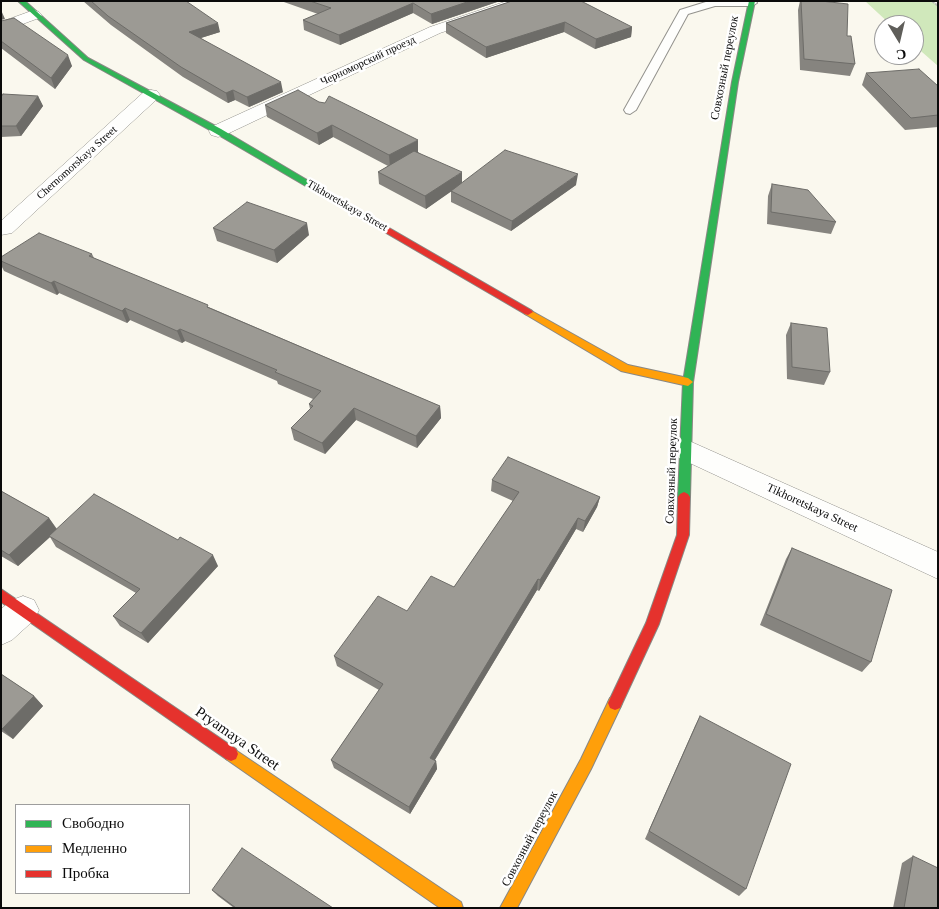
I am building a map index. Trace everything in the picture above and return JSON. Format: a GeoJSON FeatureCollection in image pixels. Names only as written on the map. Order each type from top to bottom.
{"type":"FeatureCollection","features":[{"type":"Feature","properties":{"kind":"street","name":"Tikhoretskaya Street"},"geometry":{"type":"LineString","coordinates":[[21,1],[34,15],[86,59],[218,131],[624,368],[688,382]]}},
{"type":"Feature","properties":{"kind":"street","name":"Черноморский проезд"},"geometry":{"type":"LineString","coordinates":[[218,131],[435,30],[522,1]]}},
{"type":"Feature","properties":{"kind":"street","name":"Совхозный переулок"},"geometry":{"type":"LineString","coordinates":[[508,908],[586,764],[652,624],[683,535],[688,382],[735,82],[752,2]]}},
{"type":"Feature","properties":{"kind":"street"},"geometry":{"type":"LineString","coordinates":[[1,27],[34,15]]}},
{"type":"Feature","properties":{"kind":"street","name":"Chernomorskaya Street"},"geometry":{"type":"LineString","coordinates":[[1,230],[151,95]]}},
{"type":"Feature","properties":{"kind":"street","name":"Tikhoretskaya Street"},"geometry":{"type":"LineString","coordinates":[[687,450],[938,566]]}},
{"type":"Feature","properties":{"kind":"street","name":"Pryamaya Street"},"geometry":{"type":"LineString","coordinates":[[8,612],[455,908]]}},
{"type":"Feature","properties":{"kind":"lane"},"geometry":{"type":"LineString","coordinates":[[630,110],[684,12],[714,3],[752,2]]}},
{"type":"Feature","properties":{"kind":"path"},"geometry":{"type":"LineString","coordinates":[[932,1],[938,6]]}},
{"type":"Feature","properties":{"kind":"green space"},"geometry":{"type":"Polygon","coordinates":[[[865,1],[932,1],[938,6],[938,66],[924,54],[924,15],[880,15],[865,1]]]}},
{"type":"Feature","properties":{"kind":"building"},"geometry":{"type":"Polygon","coordinates":[[[91,1],[186,1],[218,23],[189,32],[281,82],[247,97],[233,90],[226,93],[181,67],[108,16],[91,1]]]}},
{"type":"Feature","properties":{"kind":"building"},"geometry":{"type":"Polygon","coordinates":[[[310,1],[470,1],[431,14],[413,3],[339,35],[303,20],[331,8],[310,1]]]}},
{"type":"Feature","properties":{"kind":"building"},"geometry":{"type":"Polygon","coordinates":[[[512,1],[581,1],[632,27],[596,39],[565,22],[486,47],[446,23],[512,1]]]}},
{"type":"Feature","properties":{"kind":"building"},"geometry":{"type":"Polygon","coordinates":[[[801,1],[848,4],[847,36],[851,36],[855,64],[804,59],[801,1]]]}},
{"type":"Feature","properties":{"kind":"building"},"geometry":{"type":"Polygon","coordinates":[[[14,18],[68,55],[51,78],[1,41],[1,21],[14,18]]]}},
{"type":"Feature","properties":{"kind":"building"},"geometry":{"type":"Polygon","coordinates":[[[919,69],[938,86],[938,115],[911,118],[866,73],[919,69]]]}},
{"type":"Feature","properties":{"kind":"building"},"geometry":{"type":"Polygon","coordinates":[[[298,90],[319,102],[325,103],[329,96],[418,140],[389,155],[332,125],[317,133],[265,105],[298,90]]]}},
{"type":"Feature","properties":{"kind":"building"},"geometry":{"type":"Polygon","coordinates":[[[3,94],[38,96],[16,126],[1,126],[1,97],[3,94]]]}},
{"type":"Feature","properties":{"kind":"building"},"geometry":{"type":"Polygon","coordinates":[[[505,150],[578,174],[512,221],[451,191],[505,150]]]}},
{"type":"Feature","properties":{"kind":"building"},"geometry":{"type":"Polygon","coordinates":[[[414,151],[462,172],[425,196],[378,172],[414,151]]]}},
{"type":"Feature","properties":{"kind":"building"},"geometry":{"type":"Polygon","coordinates":[[[772,184],[808,190],[836,222],[771,212],[772,184]]]}},
{"type":"Feature","properties":{"kind":"building"},"geometry":{"type":"Polygon","coordinates":[[[247,202],[307,223],[274,250],[213,228],[247,202]]]}},
{"type":"Feature","properties":{"kind":"building"},"geometry":{"type":"Polygon","coordinates":[[[39,233],[92,254],[89,256],[208,305],[207,307],[440,406],[416,436],[354,408],[322,443],[291,428],[313,406],[309,404],[321,391],[275,372],[277,370],[180,329],[177,331],[125,308],[122,311],[54,281],[51,283],[1,261],[1,257],[39,233]]]}},
{"type":"Feature","properties":{"kind":"building"},"geometry":{"type":"Polygon","coordinates":[[[791,323],[827,328],[830,372],[792,367],[791,323]]]}},
{"type":"Feature","properties":{"kind":"building"},"geometry":{"type":"Polygon","coordinates":[[[508,457],[600,497],[585,521],[578,518],[540,580],[538,579],[430,758],[436,761],[409,807],[331,760],[383,684],[334,656],[378,596],[407,611],[431,576],[454,587],[519,492],[492,480],[508,457]]]}},
{"type":"Feature","properties":{"kind":"building"},"geometry":{"type":"Polygon","coordinates":[[[1,491],[49,518],[9,555],[1,550],[1,491]]]}},
{"type":"Feature","properties":{"kind":"building"},"geometry":{"type":"Polygon","coordinates":[[[94,494],[178,540],[180,537],[213,555],[141,633],[113,616],[140,589],[49,536],[94,494]]]}},
{"type":"Feature","properties":{"kind":"building"},"geometry":{"type":"Polygon","coordinates":[[[792,548],[892,590],[871,662],[766,614],[792,548]]]}},
{"type":"Feature","properties":{"kind":"building"},"geometry":{"type":"Polygon","coordinates":[[[1,674],[34,696],[2,729],[1,729],[1,674]]]}},
{"type":"Feature","properties":{"kind":"building"},"geometry":{"type":"Polygon","coordinates":[[[700,716],[791,764],[746,889],[649,831],[700,716]]]}},
{"type":"Feature","properties":{"kind":"building"},"geometry":{"type":"Polygon","coordinates":[[[242,848],[333,908],[236,908],[212,890],[242,848]]]}},
{"type":"Feature","properties":{"kind":"building"},"geometry":{"type":"Polygon","coordinates":[[[913,856],[938,868],[938,908],[904,908],[913,856]]]}},
{"type":"Feature","properties":{"kind":"traffic: fast"},"geometry":{"type":"LineString","coordinates":[[21,1],[86,59],[218,131],[384,228]]}},
{"type":"Feature","properties":{"kind":"traffic: fast"},"geometry":{"type":"LineString","coordinates":[[684,497],[688,382],[735,82],[752,1]]}},
{"type":"Feature","properties":{"kind":"traffic: slow"},"geometry":{"type":"LineString","coordinates":[[528,312],[625,368],[688,382]]}},
{"type":"Feature","properties":{"kind":"traffic: slow"},"geometry":{"type":"LineString","coordinates":[[508,908],[586,764],[615,703]]}},
{"type":"Feature","properties":{"kind":"traffic: slow"},"geometry":{"type":"LineString","coordinates":[[231,754],[455,908]]}},
{"type":"Feature","properties":{"kind":"traffic: jam"},"geometry":{"type":"LineString","coordinates":[[384,228],[528,312]]}},
{"type":"Feature","properties":{"kind":"traffic: jam"},"geometry":{"type":"LineString","coordinates":[[615,703],[652,624],[683,535],[684,497]]}},
{"type":"Feature","properties":{"kind":"traffic: jam"},"geometry":{"type":"LineString","coordinates":[[1,595],[231,754]]}}]}
